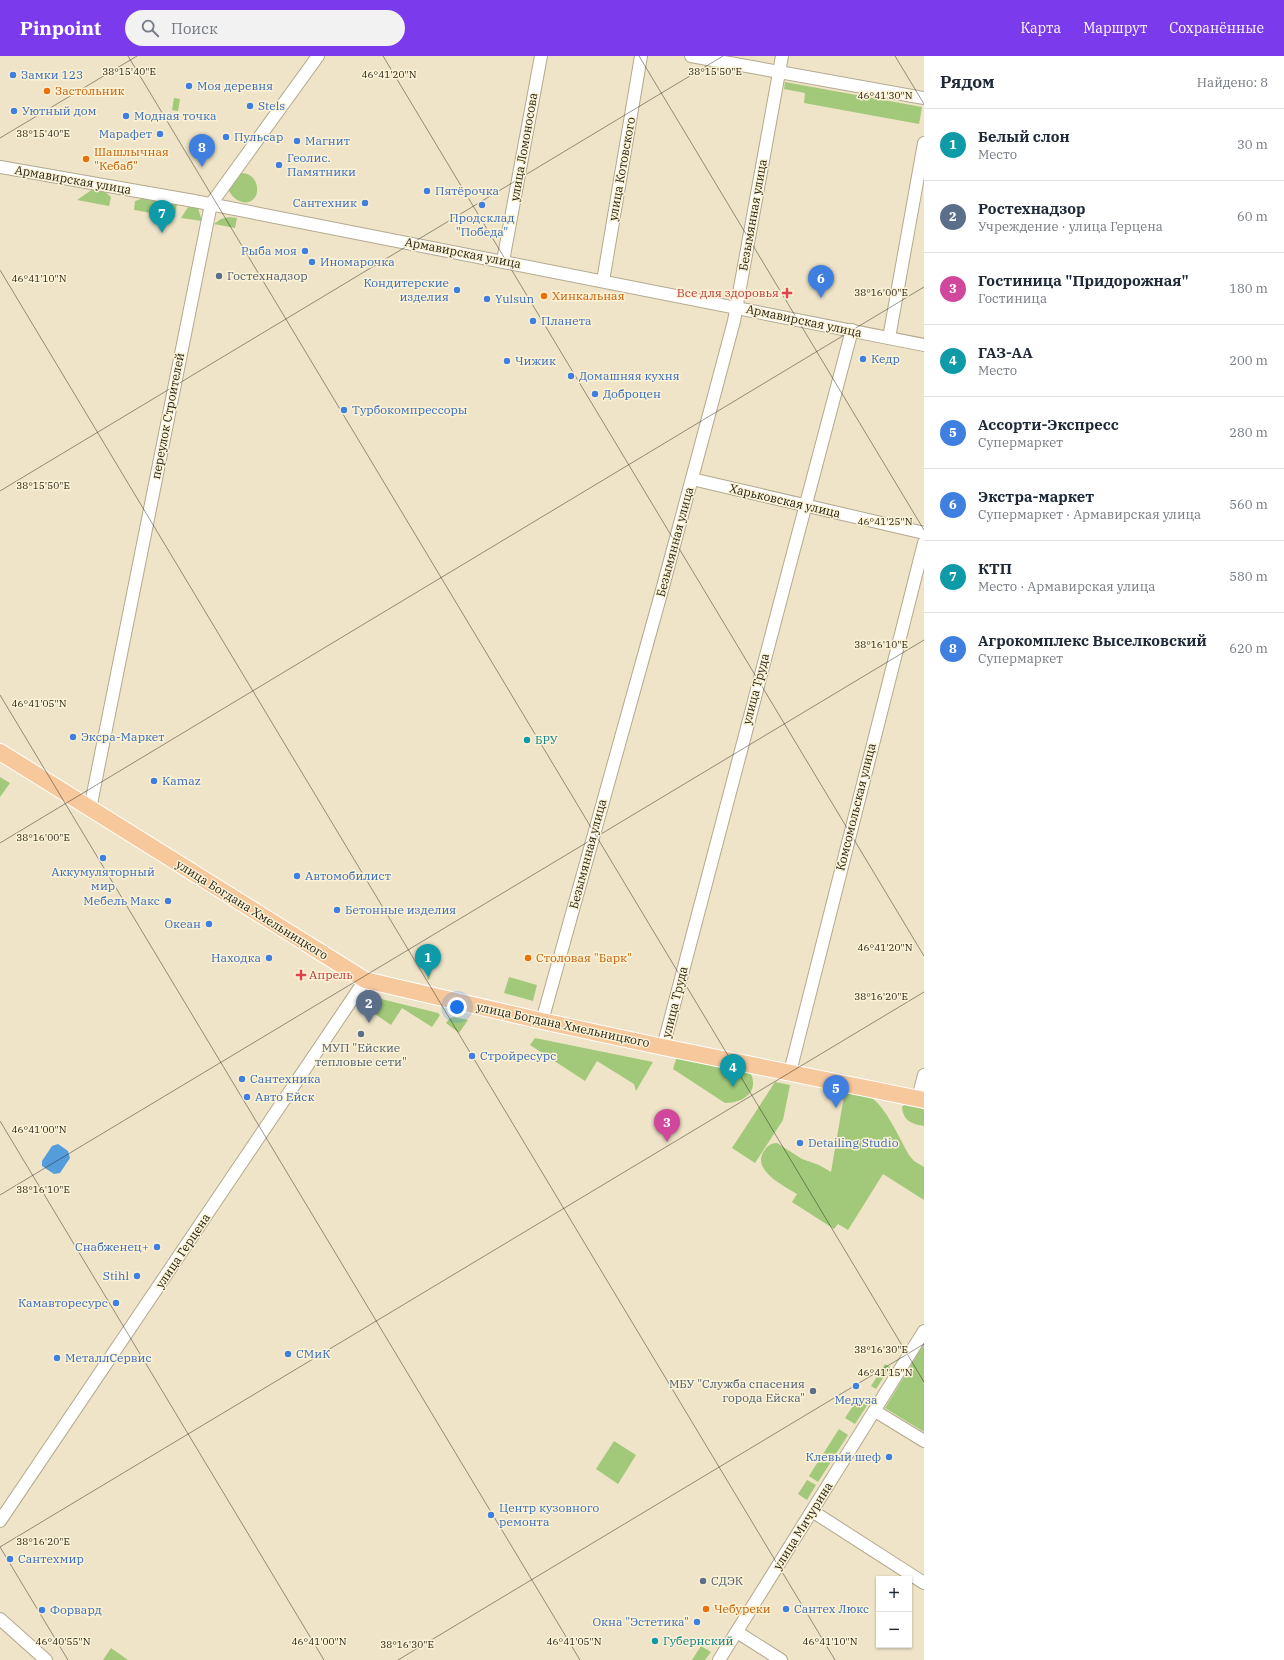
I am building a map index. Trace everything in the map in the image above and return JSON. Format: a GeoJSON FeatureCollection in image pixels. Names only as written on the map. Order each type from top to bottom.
{"type":"FeatureCollection","features":[{"type":"Feature","properties":{"kind":"main road","name":"улица Богдана Хмельницкого"},"geometry":{"type":"LineString","coordinates":[[0,752],[365,980],[663,1047],[921,1099]]}},
{"type":"Feature","properties":{"kind":"street","name":"переулок Строителей"},"geometry":{"type":"LineString","coordinates":[[90,808],[211,204],[318,56]]}},
{"type":"Feature","properties":{"kind":"street","name":"улица Ломоносова"},"geometry":{"type":"LineString","coordinates":[[503,261],[541,56]]}},
{"type":"Feature","properties":{"kind":"street","name":"улица Котовского"},"geometry":{"type":"LineString","coordinates":[[603,281],[641,56]]}},
{"type":"Feature","properties":{"kind":"street"},"geometry":{"type":"LineString","coordinates":[[691,56],[924,98]]}},
{"type":"Feature","properties":{"kind":"street","name":"Безымянная улица"},"geometry":{"type":"LineString","coordinates":[[542,1021],[692,479],[737,307],[782,56]]}},
{"type":"Feature","properties":{"kind":"street"},"geometry":{"type":"LineString","coordinates":[[889,338],[924,143]]}},
{"type":"Feature","properties":{"kind":"street","name":"Армавирская улица"},"geometry":{"type":"LineString","coordinates":[[0,167],[211,204],[924,345]]}},
{"type":"Feature","properties":{"kind":"street","name":"улица Труда"},"geometry":{"type":"LineString","coordinates":[[663,1047],[744,735],[852,330]]}},
{"type":"Feature","properties":{"kind":"street","name":"Харьковская улица"},"geometry":{"type":"LineString","coordinates":[[692,479],[924,533]]}},
{"type":"Feature","properties":{"kind":"street","name":"Комсомольская улица"},"geometry":{"type":"LineString","coordinates":[[790,1072],[924,543]]}},
{"type":"Feature","properties":{"kind":"street","name":"улица Герцена"},"geometry":{"type":"LineString","coordinates":[[0,1521],[365,980]]}},
{"type":"Feature","properties":{"kind":"street"},"geometry":{"type":"LineString","coordinates":[[921,1099],[924,1075]]}},
{"type":"Feature","properties":{"kind":"street","name":"улица Мичурина"},"geometry":{"type":"LineString","coordinates":[[719,1660],[924,1331]]}},
{"type":"Feature","properties":{"kind":"street"},"geometry":{"type":"LineString","coordinates":[[875,1411],[924,1441]]}},
{"type":"Feature","properties":{"kind":"street"},"geometry":{"type":"LineString","coordinates":[[812,1511],[924,1583]]}},
{"type":"Feature","properties":{"kind":"street"},"geometry":{"type":"LineString","coordinates":[[0,1618],[46,1660]]}},
{"type":"Feature","properties":{"kind":"street"},"geometry":{"type":"LineString","coordinates":[[737,1632],[781,1660]]}},
{"type":"Feature","properties":{"kind":"green space"},"geometry":{"type":"Polygon","coordinates":[[[785,82],[922,107],[919,124],[804,103],[805,93],[784,89],[785,82]]]}},
{"type":"Feature","properties":{"kind":"green space"},"geometry":{"type":"Polygon","coordinates":[[[174,98],[180,99],[178,111],[172,110],[174,98]]]}},
{"type":"Feature","properties":{"kind":"green space"},"geometry":{"type":"Polygon","coordinates":[[[240,173],[248,174],[256,183],[256,195],[249,202],[237,200],[228,189],[240,173]]]}},
{"type":"Feature","properties":{"kind":"green space"},"geometry":{"type":"Polygon","coordinates":[[[93,189],[104,191],[111,197],[109,206],[77,200],[93,189]]]}},
{"type":"Feature","properties":{"kind":"green space"},"geometry":{"type":"Polygon","coordinates":[[[144,198],[177,203],[175,217],[134,210],[135,201],[144,198]]]}},
{"type":"Feature","properties":{"kind":"green space"},"geometry":{"type":"Polygon","coordinates":[[[188,207],[198,208],[202,221],[181,218],[188,207]]]}},
{"type":"Feature","properties":{"kind":"green space"},"geometry":{"type":"Polygon","coordinates":[[[229,217],[237,218],[235,228],[214,224],[221,219],[229,217]]]}},
{"type":"Feature","properties":{"kind":"green space"},"geometry":{"type":"Polygon","coordinates":[[[0,777],[10,783],[0,797],[0,777]]]}},
{"type":"Feature","properties":{"kind":"green space"},"geometry":{"type":"Polygon","coordinates":[[[432,956],[435,957],[429,980],[427,979],[432,956]]]}},
{"type":"Feature","properties":{"kind":"green space"},"geometry":{"type":"Polygon","coordinates":[[[509,977],[537,985],[533,1001],[504,993],[509,977]]]}},
{"type":"Feature","properties":{"kind":"green space"},"geometry":{"type":"Polygon","coordinates":[[[369,996],[438,1013],[440,1015],[432,1027],[402,1008],[391,1025],[359,1003],[363,998],[369,996]]]}},
{"type":"Feature","properties":{"kind":"green space"},"geometry":{"type":"Polygon","coordinates":[[[454,1017],[468,1020],[459,1033],[446,1023],[450,1018],[454,1017]]]}},
{"type":"Feature","properties":{"kind":"green space"},"geometry":{"type":"Polygon","coordinates":[[[535,1038],[653,1062],[636,1091],[634,1084],[597,1061],[585,1081],[530,1045],[535,1038]]]}},
{"type":"Feature","properties":{"kind":"green space"},"geometry":{"type":"Polygon","coordinates":[[[678,1053],[750,1072],[753,1079],[751,1090],[748,1095],[738,1101],[725,1103],[673,1069],[678,1053]]]}},
{"type":"Feature","properties":{"kind":"green space"},"geometry":{"type":"Polygon","coordinates":[[[775,1082],[790,1085],[783,1120],[755,1163],[732,1148],[775,1082]]]}},
{"type":"Feature","properties":{"kind":"green space"},"geometry":{"type":"Polygon","coordinates":[[[845,1090],[867,1095],[875,1101],[881,1107],[909,1155],[914,1161],[924,1167],[924,1200],[883,1174],[848,1230],[838,1224],[834,1229],[792,1202],[797,1194],[777,1182],[765,1171],[761,1158],[768,1146],[777,1143],[802,1159],[819,1165],[831,1172],[845,1090]]]}},
{"type":"Feature","properties":{"kind":"green space"},"geometry":{"type":"Polygon","coordinates":[[[905,1104],[924,1109],[924,1126],[912,1123],[906,1119],[902,1107],[905,1104]]]}},
{"type":"Feature","properties":{"kind":"green space"},"geometry":{"type":"Polygon","coordinates":[[[924,1344],[924,1432],[885,1408],[924,1344]]]}},
{"type":"Feature","properties":{"kind":"green space"},"geometry":{"type":"Polygon","coordinates":[[[885,1364],[890,1367],[876,1389],[871,1386],[885,1364]]]}},
{"type":"Feature","properties":{"kind":"green space"},"geometry":{"type":"Polygon","coordinates":[[[858,1398],[868,1404],[855,1424],[845,1418],[858,1398]]]}},
{"type":"Feature","properties":{"kind":"green space"},"geometry":{"type":"Polygon","coordinates":[[[839,1429],[848,1435],[818,1482],[809,1476],[839,1429]]]}},
{"type":"Feature","properties":{"kind":"green space"},"geometry":{"type":"Polygon","coordinates":[[[614,1441],[636,1455],[618,1484],[596,1469],[614,1441]]]}},
{"type":"Feature","properties":{"kind":"green space"},"geometry":{"type":"Polygon","coordinates":[[[807,1480],[816,1485],[807,1500],[798,1494],[807,1480]]]}},
{"type":"Feature","properties":{"kind":"green space"},"geometry":{"type":"Polygon","coordinates":[[[701,1646],[711,1652],[705,1660],[692,1660],[701,1646]]]}},
{"type":"Feature","properties":{"kind":"green space"},"geometry":{"type":"Polygon","coordinates":[[[111,1648],[128,1660],[103,1660],[111,1648]]]}},
{"type":"Feature","properties":{"kind":"water"},"geometry":{"type":"Polygon","coordinates":[[[58,1144],[68,1151],[70,1158],[60,1173],[54,1174],[42,1166],[42,1161],[52,1146],[58,1144]]]}},
{"type":"Feature","properties":{"kind":"place","name":"Замки 123"},"geometry":{"type":"Point","coordinates":[13,75]}},
{"type":"Feature","properties":{"kind":"place","name":"Моя деревня"},"geometry":{"type":"Point","coordinates":[189,86]}},
{"type":"Feature","properties":{"kind":"place","name":"Застольник"},"geometry":{"type":"Point","coordinates":[47,91]}},
{"type":"Feature","properties":{"kind":"place","name":"Stels"},"geometry":{"type":"Point","coordinates":[250,106]}},
{"type":"Feature","properties":{"kind":"place","name":"Уютный дом"},"geometry":{"type":"Point","coordinates":[14,111]}},
{"type":"Feature","properties":{"kind":"place","name":"Модная точка"},"geometry":{"type":"Point","coordinates":[126,116]}},
{"type":"Feature","properties":{"kind":"place","name":"Марафет"},"geometry":{"type":"Point","coordinates":[160,134]}},
{"type":"Feature","properties":{"kind":"place","name":"Пульсар"},"geometry":{"type":"Point","coordinates":[226,137]}},
{"type":"Feature","properties":{"kind":"place","name":"Магнит"},"geometry":{"type":"Point","coordinates":[297,141]}},
{"type":"Feature","properties":{"kind":"place","name":"Шашлычная \"Кебаб\""},"geometry":{"type":"Point","coordinates":[86,159]}},
{"type":"Feature","properties":{"kind":"place","name":"Геолис. Памятники"},"geometry":{"type":"Point","coordinates":[279,165]}},
{"type":"Feature","properties":{"kind":"place","name":"Агрокомплекс Выселковский"},"geometry":{"type":"Point","coordinates":[202,167]}},
{"type":"Feature","properties":{"kind":"place","name":"Пятёрочка"},"geometry":{"type":"Point","coordinates":[427,191]}},
{"type":"Feature","properties":{"kind":"place","name":"Сантехник"},"geometry":{"type":"Point","coordinates":[365,203]}},
{"type":"Feature","properties":{"kind":"place","name":"Продсклад \"Победа\""},"geometry":{"type":"Point","coordinates":[482,205]}},
{"type":"Feature","properties":{"kind":"place","name":"КТП"},"geometry":{"type":"Point","coordinates":[162,233]}},
{"type":"Feature","properties":{"kind":"place","name":"Рыба моя"},"geometry":{"type":"Point","coordinates":[305,251]}},
{"type":"Feature","properties":{"kind":"place","name":"Иномарочка"},"geometry":{"type":"Point","coordinates":[312,262]}},
{"type":"Feature","properties":{"kind":"place","name":"Гостехнадзор"},"geometry":{"type":"Point","coordinates":[219,276]}},
{"type":"Feature","properties":{"kind":"place","name":"Кондитерские изделия"},"geometry":{"type":"Point","coordinates":[457,290]}},
{"type":"Feature","properties":{"kind":"place","name":"Все для здоровья"},"geometry":{"type":"Point","coordinates":[787,293]}},
{"type":"Feature","properties":{"kind":"place","name":"Хинкальная"},"geometry":{"type":"Point","coordinates":[544,296]}},
{"type":"Feature","properties":{"kind":"place","name":"Экстра-маркет"},"geometry":{"type":"Point","coordinates":[821,298]}},
{"type":"Feature","properties":{"kind":"place","name":"Yulsun"},"geometry":{"type":"Point","coordinates":[487,299]}},
{"type":"Feature","properties":{"kind":"place","name":"Планета"},"geometry":{"type":"Point","coordinates":[533,321]}},
{"type":"Feature","properties":{"kind":"place","name":"Кедр"},"geometry":{"type":"Point","coordinates":[863,359]}},
{"type":"Feature","properties":{"kind":"place","name":"Чижик"},"geometry":{"type":"Point","coordinates":[507,361]}},
{"type":"Feature","properties":{"kind":"place","name":"Домашняя кухня"},"geometry":{"type":"Point","coordinates":[571,376]}},
{"type":"Feature","properties":{"kind":"place","name":"Доброцен"},"geometry":{"type":"Point","coordinates":[595,394]}},
{"type":"Feature","properties":{"kind":"place","name":"Турбокомпрессоры"},"geometry":{"type":"Point","coordinates":[344,410]}},
{"type":"Feature","properties":{"kind":"place","name":"Эксра-Маркет"},"geometry":{"type":"Point","coordinates":[73,737]}},
{"type":"Feature","properties":{"kind":"place","name":"БРУ"},"geometry":{"type":"Point","coordinates":[527,740]}},
{"type":"Feature","properties":{"kind":"place","name":"Kamaz"},"geometry":{"type":"Point","coordinates":[154,781]}},
{"type":"Feature","properties":{"kind":"place","name":"Аккумуляторный мир"},"geometry":{"type":"Point","coordinates":[103,858]}},
{"type":"Feature","properties":{"kind":"place","name":"Автомобилист"},"geometry":{"type":"Point","coordinates":[297,876]}},
{"type":"Feature","properties":{"kind":"place","name":"Мебель Макс"},"geometry":{"type":"Point","coordinates":[168,901]}},
{"type":"Feature","properties":{"kind":"place","name":"Бетонные изделия"},"geometry":{"type":"Point","coordinates":[337,910]}},
{"type":"Feature","properties":{"kind":"place","name":"Океан"},"geometry":{"type":"Point","coordinates":[209,924]}},
{"type":"Feature","properties":{"kind":"place","name":"Находка"},"geometry":{"type":"Point","coordinates":[269,958]}},
{"type":"Feature","properties":{"kind":"place","name":"Столовая \"Барк\""},"geometry":{"type":"Point","coordinates":[528,958]}},
{"type":"Feature","properties":{"kind":"place","name":"Апрель"},"geometry":{"type":"Point","coordinates":[301,975]}},
{"type":"Feature","properties":{"kind":"place","name":"Белый слон"},"geometry":{"type":"Point","coordinates":[428,977]}},
{"type":"Feature","properties":{"kind":"place","name":"Ростехнадзор"},"geometry":{"type":"Point","coordinates":[369,1023]}},
{"type":"Feature","properties":{"kind":"place","name":"МУП \"Ейские тепловые сети\""},"geometry":{"type":"Point","coordinates":[361,1034]}},
{"type":"Feature","properties":{"kind":"place","name":"Стройресурс"},"geometry":{"type":"Point","coordinates":[472,1056]}},
{"type":"Feature","properties":{"kind":"place","name":"Сантехника"},"geometry":{"type":"Point","coordinates":[242,1079]}},
{"type":"Feature","properties":{"kind":"place","name":"ГАЗ-АА"},"geometry":{"type":"Point","coordinates":[733,1087]}},
{"type":"Feature","properties":{"kind":"place","name":"Авто Ейск"},"geometry":{"type":"Point","coordinates":[247,1097]}},
{"type":"Feature","properties":{"kind":"place","name":"Ассорти-Экспресс"},"geometry":{"type":"Point","coordinates":[836,1108]}},
{"type":"Feature","properties":{"kind":"place","name":"Гостиница \"Придорожная\""},"geometry":{"type":"Point","coordinates":[667,1142]}},
{"type":"Feature","properties":{"kind":"place","name":"Detailing Studio"},"geometry":{"type":"Point","coordinates":[800,1143]}},
{"type":"Feature","properties":{"kind":"place","name":"Снабженец+"},"geometry":{"type":"Point","coordinates":[157,1247]}},
{"type":"Feature","properties":{"kind":"place","name":"Stihl"},"geometry":{"type":"Point","coordinates":[137,1276]}},
{"type":"Feature","properties":{"kind":"place","name":"Камавторесурс"},"geometry":{"type":"Point","coordinates":[116,1303]}},
{"type":"Feature","properties":{"kind":"place","name":"СМиК"},"geometry":{"type":"Point","coordinates":[288,1354]}},
{"type":"Feature","properties":{"kind":"place","name":"МеталлСервис"},"geometry":{"type":"Point","coordinates":[57,1358]}},
{"type":"Feature","properties":{"kind":"place","name":"Медуза"},"geometry":{"type":"Point","coordinates":[856,1386]}},
{"type":"Feature","properties":{"kind":"place","name":"МБУ \"Служба спасения города Ейска\""},"geometry":{"type":"Point","coordinates":[813,1391]}},
{"type":"Feature","properties":{"kind":"place","name":"Клевый шеф"},"geometry":{"type":"Point","coordinates":[889,1457]}},
{"type":"Feature","properties":{"kind":"place","name":"Центр кузовного ремонта"},"geometry":{"type":"Point","coordinates":[491,1515]}},
{"type":"Feature","properties":{"kind":"place","name":"Сантехмир"},"geometry":{"type":"Point","coordinates":[10,1559]}},
{"type":"Feature","properties":{"kind":"place","name":"СДЭК"},"geometry":{"type":"Point","coordinates":[703,1581]}},
{"type":"Feature","properties":{"kind":"place","name":"Чебуреки"},"geometry":{"type":"Point","coordinates":[706,1609]}},
{"type":"Feature","properties":{"kind":"place","name":"Сантех Люкс"},"geometry":{"type":"Point","coordinates":[786,1609]}},
{"type":"Feature","properties":{"kind":"place","name":"Форвард"},"geometry":{"type":"Point","coordinates":[42,1610]}},
{"type":"Feature","properties":{"kind":"place","name":"Окна \"Эстетика\""},"geometry":{"type":"Point","coordinates":[697,1622]}},
{"type":"Feature","properties":{"kind":"place","name":"Губернский"},"geometry":{"type":"Point","coordinates":[655,1641]}}]}
